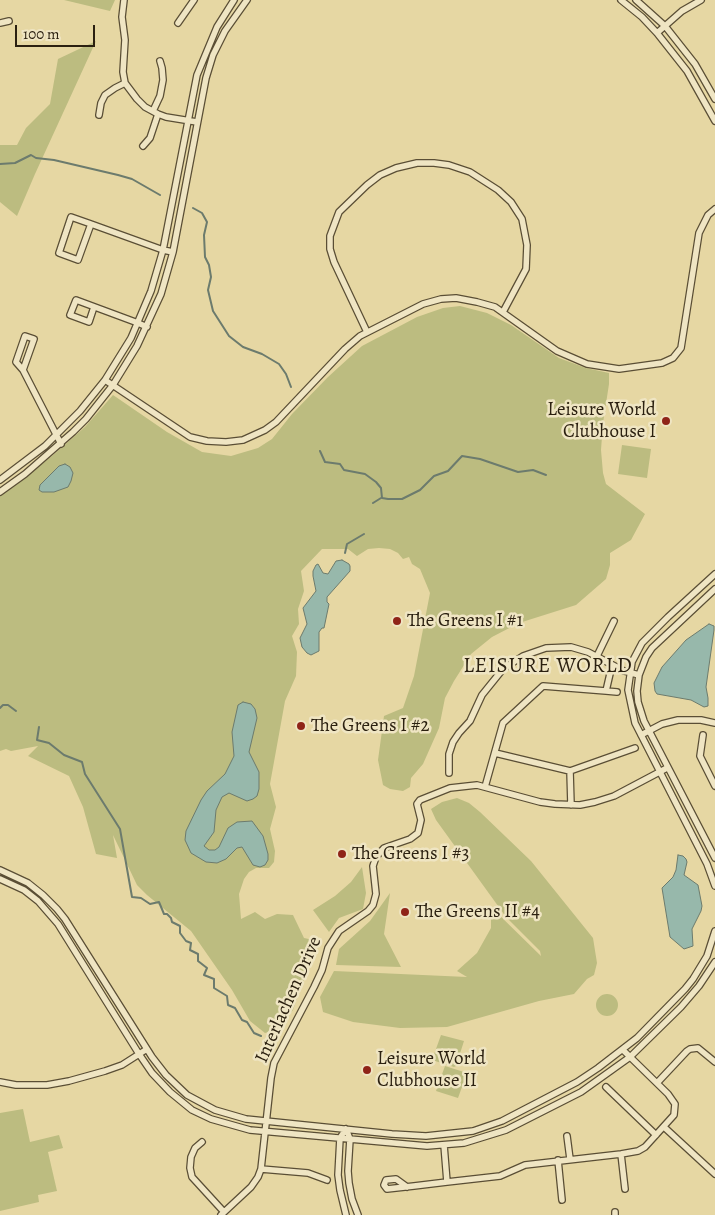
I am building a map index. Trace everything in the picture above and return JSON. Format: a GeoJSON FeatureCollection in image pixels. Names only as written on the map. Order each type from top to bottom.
{"type":"FeatureCollection","features":[{"type":"Feature","properties":{"kind":"street"},"geometry":{"type":"LineString","coordinates":[[124,0],[122,17],[125,40],[123,72],[125,83],[137,99],[156,113],[197,122]]}},
{"type":"Feature","properties":{"kind":"street"},"geometry":{"type":"LineString","coordinates":[[178,24],[194,0]]}},
{"type":"Feature","properties":{"kind":"street"},"geometry":{"type":"LineString","coordinates":[[0,492],[25,474],[86,419],[112,385],[147,327],[173,252],[197,122],[213,55],[225,31],[247,0]]}},
{"type":"Feature","properties":{"kind":"street"},"geometry":{"type":"LineString","coordinates":[[621,0],[642,17],[657,33],[687,71],[715,121]]}},
{"type":"Feature","properties":{"kind":"street"},"geometry":{"type":"LineString","coordinates":[[636,0],[665,26],[695,64],[715,99]]}},
{"type":"Feature","properties":{"kind":"street"},"geometry":{"type":"LineString","coordinates":[[657,33],[682,11],[701,0]]}},
{"type":"Feature","properties":{"kind":"street"},"geometry":{"type":"LineString","coordinates":[[0,480],[19,467],[56,436],[80,411],[105,380],[131,338],[151,291],[164,250],[197,75],[205,52],[232,1],[240,9]]}},
{"type":"Feature","properties":{"kind":"street"},"geometry":{"type":"LineString","coordinates":[[0,22],[9,21]]}},
{"type":"Feature","properties":{"kind":"street"},"geometry":{"type":"LineString","coordinates":[[143,146],[150,138],[160,96],[163,80],[160,61]]}},
{"type":"Feature","properties":{"kind":"street"},"geometry":{"type":"LineString","coordinates":[[99,115],[100,103],[106,95],[125,83]]}},
{"type":"Feature","properties":{"kind":"street"},"geometry":{"type":"LineString","coordinates":[[367,332],[334,262],[330,249],[330,236],[339,212],[367,185],[380,175],[396,168],[417,164],[434,163],[449,165],[470,172],[498,190],[511,202],[522,219],[527,245],[526,269],[502,312]]}},
{"type":"Feature","properties":{"kind":"street"},"geometry":{"type":"LineString","coordinates":[[105,380],[190,437],[206,441],[226,442],[242,440],[265,430],[276,422],[345,349],[367,332],[423,304],[441,299],[456,298],[477,302],[502,312],[557,350],[587,364],[628,369],[667,362],[679,352],[682,343],[699,232],[708,215],[715,209]]}},
{"type":"Feature","properties":{"kind":"street"},"geometry":{"type":"LineString","coordinates":[[91,224],[78,260],[59,253],[71,217],[173,252]]}},
{"type":"Feature","properties":{"kind":"street"},"geometry":{"type":"LineString","coordinates":[[94,307],[89,322],[70,315],[76,300],[147,327]]}},
{"type":"Feature","properties":{"kind":"street"},"geometry":{"type":"LineString","coordinates":[[22,370],[34,339],[25,336],[16,362],[22,370],[60,444]]}},
{"type":"Feature","properties":{"kind":"street"},"geometry":{"type":"LineString","coordinates":[[715,574],[642,643],[636,652],[629,673],[628,690],[629,704],[640,735],[707,864],[715,886]]}},
{"type":"Feature","properties":{"kind":"street"},"geometry":{"type":"LineString","coordinates":[[715,589],[652,648],[646,657],[637,683],[638,702],[644,721],[715,858]]}},
{"type":"Feature","properties":{"kind":"street"},"geometry":{"type":"LineString","coordinates":[[597,656],[614,621]]}},
{"type":"Feature","properties":{"kind":"street"},"geometry":{"type":"LineString","coordinates":[[450,773],[450,754],[453,742],[470,721],[482,695],[503,669],[523,656],[546,648],[570,647],[597,656],[629,673],[639,675]]}},
{"type":"Feature","properties":{"kind":"street"},"geometry":{"type":"LineString","coordinates":[[606,691],[612,665]]}},
{"type":"Feature","properties":{"kind":"street"},"geometry":{"type":"LineString","coordinates":[[486,787],[503,723],[543,686],[617,692]]}},
{"type":"Feature","properties":{"kind":"street"},"geometry":{"type":"LineString","coordinates":[[640,735],[662,724],[678,720],[701,720],[715,723]]}},
{"type":"Feature","properties":{"kind":"street"},"geometry":{"type":"LineString","coordinates":[[703,735],[700,756],[715,786]]}},
{"type":"Feature","properties":{"kind":"street"},"geometry":{"type":"LineString","coordinates":[[494,753],[570,771],[635,748]]}},
{"type":"Feature","properties":{"kind":"street","name":"Interlachen Drive"},"geometry":{"type":"LineString","coordinates":[[261,1169],[274,1063],[316,983],[328,948],[339,931],[374,905],[376,894],[373,866],[376,857],[384,848],[410,839],[418,833],[421,820],[417,804],[420,800],[456,786],[472,785],[540,802],[571,805],[595,802],[608,798],[667,768]]}},
{"type":"Feature","properties":{"kind":"street"},"geometry":{"type":"LineString","coordinates":[[570,771],[571,805]]}},
{"type":"Feature","properties":{"kind":"street"},"geometry":{"type":"LineString","coordinates":[[0,870],[28,883],[43,894],[57,909],[147,1049],[166,1075],[198,1102],[224,1113],[266,1122],[426,1136],[450,1135],[478,1130],[502,1121],[561,1091],[624,1050],[693,979],[707,956],[715,931]]}},
{"type":"Feature","properties":{"kind":"street"},"geometry":{"type":"LineString","coordinates":[[0,879],[24,890],[38,901],[58,924],[139,1054],[160,1082],[177,1099],[192,1110],[222,1123],[265,1132],[427,1146],[464,1143],[506,1130],[581,1092],[630,1057],[712,972],[715,962]]}},
{"type":"Feature","properties":{"kind":"street"},"geometry":{"type":"LineString","coordinates":[[657,1083],[687,1051],[698,1048],[715,1062]]}},
{"type":"Feature","properties":{"kind":"street"},"geometry":{"type":"LineString","coordinates":[[0,1082],[16,1085],[47,1085],[69,1081],[105,1071],[122,1064],[147,1049]]}},
{"type":"Feature","properties":{"kind":"street"},"geometry":{"type":"LineString","coordinates":[[408,1187],[500,1176],[525,1165],[621,1154],[638,1151],[645,1147],[674,1115],[675,1104],[668,1094],[624,1050]]}},
{"type":"Feature","properties":{"kind":"street"},"geometry":{"type":"LineString","coordinates":[[606,1087],[656,1135]]}},
{"type":"Feature","properties":{"kind":"street"},"geometry":{"type":"LineString","coordinates":[[664,1127],[715,1174]]}},
{"type":"Feature","properties":{"kind":"street"},"geometry":{"type":"LineString","coordinates":[[346,1129],[340,1138],[338,1175],[346,1215]]}},
{"type":"Feature","properties":{"kind":"street"},"geometry":{"type":"LineString","coordinates":[[346,1129],[350,1139],[348,1171],[352,1199],[358,1215]]}},
{"type":"Feature","properties":{"kind":"street"},"geometry":{"type":"LineString","coordinates":[[567,1136],[570,1159]]}},
{"type":"Feature","properties":{"kind":"street"},"geometry":{"type":"LineString","coordinates":[[202,1142],[195,1148],[191,1157],[190,1168],[192,1177],[222,1213],[251,1188],[261,1169],[308,1173],[326,1180]]}},
{"type":"Feature","properties":{"kind":"street"},"geometry":{"type":"LineString","coordinates":[[444,1145],[447,1182]]}},
{"type":"Feature","properties":{"kind":"street"},"geometry":{"type":"LineString","coordinates":[[621,1154],[625,1189]]}},
{"type":"Feature","properties":{"kind":"street"},"geometry":{"type":"LineString","coordinates":[[558,1160],[562,1200]]}},
{"type":"Feature","properties":{"kind":"green space"},"geometry":{"type":"Polygon","coordinates":[[[64,0],[115,0],[110,11],[64,0]]]}},
{"type":"Feature","properties":{"kind":"green space"},"geometry":{"type":"Polygon","coordinates":[[[96,41],[17,216],[0,202],[0,145],[17,145],[26,128],[50,104],[58,59],[96,41]]]}},
{"type":"Feature","properties":{"kind":"green space"},"geometry":{"type":"Polygon","coordinates":[[[460,306],[487,313],[511,325],[559,358],[586,368],[609,373],[601,450],[603,473],[606,484],[645,514],[631,540],[610,553],[610,565],[606,579],[576,605],[519,623],[492,637],[471,654],[445,698],[439,728],[423,764],[411,778],[410,787],[403,791],[390,789],[383,785],[378,760],[384,716],[403,708],[414,676],[430,593],[420,569],[412,564],[409,557],[403,559],[398,553],[390,549],[379,548],[368,549],[357,556],[348,549],[322,549],[301,571],[304,591],[298,609],[299,624],[292,636],[297,652],[296,676],[285,701],[270,784],[276,807],[270,829],[275,851],[274,862],[269,868],[256,868],[249,872],[244,879],[239,894],[241,919],[255,912],[265,919],[277,914],[293,915],[304,938],[318,941],[293,1010],[281,1028],[265,1033],[250,1021],[232,990],[191,931],[137,885],[113,835],[117,858],[96,854],[83,807],[69,776],[28,756],[38,746],[0,751],[0,496],[52,456],[85,427],[113,395],[167,432],[202,452],[231,456],[258,448],[272,439],[292,414],[362,346],[417,317],[443,308],[460,306]]]}},
{"type":"Feature","properties":{"kind":"green space"},"geometry":{"type":"Polygon","coordinates":[[[622,445],[651,449],[647,478],[618,474],[622,445]]]}},
{"type":"Feature","properties":{"kind":"green space"},"geometry":{"type":"Polygon","coordinates":[[[457,798],[469,803],[480,812],[531,861],[593,938],[597,963],[594,975],[587,979],[574,994],[539,1001],[447,1027],[400,1028],[353,1022],[323,1012],[320,997],[334,971],[467,977],[457,971],[477,953],[491,928],[491,907],[541,956],[540,951],[506,917],[436,820],[431,809],[442,802],[457,798]]]}},
{"type":"Feature","properties":{"kind":"green space"},"geometry":{"type":"Polygon","coordinates":[[[362,867],[366,893],[363,909],[339,918],[329,932],[313,910],[335,896],[351,882],[362,867]]]}},
{"type":"Feature","properties":{"kind":"green space"},"geometry":{"type":"Polygon","coordinates":[[[390,893],[384,934],[401,967],[336,965],[339,949],[370,921],[390,893]]]}},
{"type":"Feature","properties":{"kind":"green space"},"geometry":{"type":"Polygon","coordinates":[[[607,994],[615,997],[618,1005],[615,1013],[607,1016],[599,1013],[596,1005],[599,997],[607,994]]]}},
{"type":"Feature","properties":{"kind":"green space"},"geometry":{"type":"Polygon","coordinates":[[[441,1035],[464,1041],[456,1066],[454,1067],[432,1060],[441,1035]]]}},
{"type":"Feature","properties":{"kind":"green space"},"geometry":{"type":"Polygon","coordinates":[[[445,1066],[467,1073],[458,1098],[436,1091],[445,1066]]]}},
{"type":"Feature","properties":{"kind":"green space"},"geometry":{"type":"Polygon","coordinates":[[[23,1109],[30,1142],[59,1135],[63,1148],[48,1152],[57,1191],[38,1195],[39,1202],[0,1211],[0,1113],[23,1109]]]}},
{"type":"Feature","properties":{"kind":"shaded area"},"geometry":{"type":"Polygon","coordinates":[[[65,464],[70,467],[73,473],[68,487],[54,492],[42,492],[39,490],[40,485],[59,466],[65,464]]]}},
{"type":"Feature","properties":{"kind":"shaded area"},"geometry":{"type":"Polygon","coordinates":[[[342,560],[349,564],[350,571],[327,597],[329,604],[324,628],[319,632],[319,651],[311,655],[302,647],[300,638],[307,624],[303,608],[316,591],[313,571],[318,564],[323,573],[328,574],[336,561],[342,560]]]}},
{"type":"Feature","properties":{"kind":"shaded area"},"geometry":{"type":"Polygon","coordinates":[[[709,624],[714,626],[714,630],[706,687],[708,706],[704,707],[691,700],[657,694],[654,683],[662,667],[686,640],[709,624]]]}},
{"type":"Feature","properties":{"kind":"shaded area"},"geometry":{"type":"Polygon","coordinates":[[[243,702],[251,704],[255,709],[257,718],[249,752],[259,772],[259,789],[257,796],[247,801],[229,793],[222,797],[216,810],[214,832],[204,846],[209,850],[215,850],[219,847],[228,828],[237,822],[252,821],[263,836],[268,854],[268,860],[265,865],[260,867],[253,865],[242,847],[237,848],[226,859],[217,863],[206,862],[191,853],[185,840],[186,831],[201,800],[207,791],[225,774],[234,756],[232,732],[238,705],[243,702]]]}},
{"type":"Feature","properties":{"kind":"shaded area"},"geometry":{"type":"Polygon","coordinates":[[[678,855],[686,859],[684,875],[698,885],[702,906],[692,929],[693,946],[684,949],[670,937],[662,888],[673,877],[678,855]]]}},
{"type":"Feature","properties":{"kind":"waterway"},"geometry":{"type":"LineString","coordinates":[[0,164],[15,163],[31,155],[36,158],[54,160],[132,179],[160,195]]}},
{"type":"Feature","properties":{"kind":"waterway"},"geometry":{"type":"LineString","coordinates":[[193,208],[202,213],[207,222],[204,235],[205,257],[209,265],[211,277],[208,290],[213,311],[229,336],[243,347],[262,354],[279,364],[286,374],[291,387]]}},
{"type":"Feature","properties":{"kind":"waterway"},"geometry":{"type":"LineString","coordinates":[[320,451],[325,462],[340,464],[344,470],[365,474],[381,488],[382,498],[388,499],[402,499],[420,490],[434,476],[448,471],[462,456],[480,459],[518,472],[533,470],[546,475]]}},
{"type":"Feature","properties":{"kind":"waterway"},"geometry":{"type":"LineString","coordinates":[[373,503],[381,498]]}},
{"type":"Feature","properties":{"kind":"waterway"},"geometry":{"type":"LineString","coordinates":[[345,553],[347,544],[364,534]]}},
{"type":"Feature","properties":{"kind":"waterway"},"geometry":{"type":"LineString","coordinates":[[0,708],[3,705],[8,705],[16,711]]}},
{"type":"Feature","properties":{"kind":"waterway"},"geometry":{"type":"LineString","coordinates":[[39,727],[37,740],[49,743],[64,755],[82,762],[85,774],[120,829],[132,897],[141,898],[150,904],[159,902],[164,914],[167,914],[172,922],[180,926],[180,933],[186,941],[191,943],[190,950],[198,954],[198,961],[207,968],[204,975],[214,979],[214,988],[227,996],[228,1005],[235,1008],[242,1020],[247,1022],[254,1033],[261,1036]]}},
{"type":"Feature","properties":{"kind":"place","name":"Leisure World Clubhouse I"},"geometry":{"type":"Point","coordinates":[666,421]}},
{"type":"Feature","properties":{"kind":"place","name":"The Greens I #1"},"geometry":{"type":"Point","coordinates":[397,621]}},
{"type":"Feature","properties":{"kind":"place","name":"The Greens I #2"},"geometry":{"type":"Point","coordinates":[301,726]}},
{"type":"Feature","properties":{"kind":"place","name":"The Greens I #3"},"geometry":{"type":"Point","coordinates":[342,854]}},
{"type":"Feature","properties":{"kind":"place","name":"The Greens II #4"},"geometry":{"type":"Point","coordinates":[405,912]}},
{"type":"Feature","properties":{"kind":"place","name":"Leisure World Clubhouse II"},"geometry":{"type":"Point","coordinates":[367,1070]}},
{"type":"Feature","properties":{"kind":"district","name":"LEISURE WORLD"},"geometry":{"type":"Point","coordinates":[548,667]}}]}
